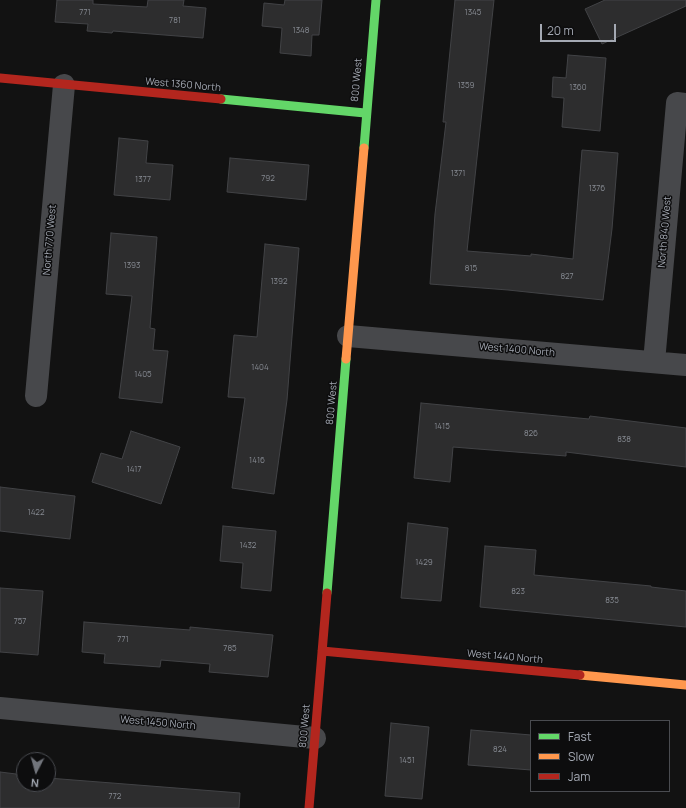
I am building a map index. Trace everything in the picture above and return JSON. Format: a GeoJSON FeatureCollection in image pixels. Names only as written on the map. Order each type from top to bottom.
{"type":"FeatureCollection","features":[{"type":"Feature","properties":{"kind":"street","name":"800 West"},"geometry":{"type":"LineString","coordinates":[[309,808],[365,113],[376,0]]}},
{"type":"Feature","properties":{"kind":"street","name":"West 1360 North"},"geometry":{"type":"LineString","coordinates":[[0,78],[365,113]]}},
{"type":"Feature","properties":{"kind":"street","name":"North 770 West"},"geometry":{"type":"LineString","coordinates":[[36,396],[64,85]]}},
{"type":"Feature","properties":{"kind":"street","name":"North 840 West"},"geometry":{"type":"LineString","coordinates":[[654,362],[682,103]]}},
{"type":"Feature","properties":{"kind":"street","name":"West 1400 North"},"geometry":{"type":"LineString","coordinates":[[348,336],[686,365]]}},
{"type":"Feature","properties":{"kind":"street","name":"West 1440 North"},"geometry":{"type":"LineString","coordinates":[[322,651],[686,685]]}},
{"type":"Feature","properties":{"kind":"street","name":"West 1450 North"},"geometry":{"type":"LineString","coordinates":[[0,708],[315,738]]}},
{"type":"Feature","properties":{"kind":"building"},"geometry":{"type":"Polygon","coordinates":[[[57,0],[93,0],[93,4],[147,7],[148,0],[184,0],[183,6],[206,8],[203,38],[113,31],[112,33],[87,31],[88,24],[55,22],[57,0]]]}},
{"type":"Feature","properties":{"kind":"building"},"geometry":{"type":"Polygon","coordinates":[[[285,0],[322,0],[319,35],[312,35],[311,56],[280,53],[282,28],[262,26],[264,3],[284,5],[285,0]]]}},
{"type":"Feature","properties":{"kind":"building"},"geometry":{"type":"Polygon","coordinates":[[[455,0],[494,0],[467,251],[531,256],[531,254],[573,259],[582,150],[618,153],[612,229],[603,300],[508,290],[430,284],[435,214],[446,122],[443,122],[455,0]]]}},
{"type":"Feature","properties":{"kind":"building"},"geometry":{"type":"Polygon","coordinates":[[[605,0],[686,0],[686,6],[602,44],[585,9],[605,0]]]}},
{"type":"Feature","properties":{"kind":"building"},"geometry":{"type":"Polygon","coordinates":[[[568,55],[606,58],[600,131],[562,127],[564,98],[552,97],[553,77],[566,78],[568,55]]]}},
{"type":"Feature","properties":{"kind":"building"},"geometry":{"type":"Polygon","coordinates":[[[119,138],[148,141],[146,163],[173,165],[170,200],[114,195],[119,138]]]}},
{"type":"Feature","properties":{"kind":"building"},"geometry":{"type":"Polygon","coordinates":[[[230,158],[309,165],[306,200],[227,192],[230,158]]]}},
{"type":"Feature","properties":{"kind":"building"},"geometry":{"type":"Polygon","coordinates":[[[111,233],[157,237],[150,328],[155,329],[153,350],[168,351],[162,403],[119,398],[132,296],[106,294],[111,233]]]}},
{"type":"Feature","properties":{"kind":"building"},"geometry":{"type":"Polygon","coordinates":[[[265,244],[299,248],[287,400],[274,494],[232,488],[245,398],[228,397],[234,335],[257,337],[265,244]]]}},
{"type":"Feature","properties":{"kind":"building"},"geometry":{"type":"Polygon","coordinates":[[[421,403],[589,419],[590,416],[686,428],[686,467],[566,452],[566,456],[453,447],[450,482],[414,478],[421,403]]]}},
{"type":"Feature","properties":{"kind":"building"},"geometry":{"type":"Polygon","coordinates":[[[131,431],[180,447],[161,504],[92,482],[101,453],[122,459],[131,431]]]}},
{"type":"Feature","properties":{"kind":"building"},"geometry":{"type":"Polygon","coordinates":[[[0,487],[75,496],[70,539],[0,531],[0,487]]]}},
{"type":"Feature","properties":{"kind":"building"},"geometry":{"type":"Polygon","coordinates":[[[408,523],[448,528],[441,601],[401,598],[408,523]]]}},
{"type":"Feature","properties":{"kind":"building"},"geometry":{"type":"Polygon","coordinates":[[[223,526],[276,531],[271,591],[241,588],[243,563],[220,561],[223,526]]]}},
{"type":"Feature","properties":{"kind":"building"},"geometry":{"type":"Polygon","coordinates":[[[485,546],[536,550],[534,575],[651,586],[686,591],[686,627],[480,607],[485,546]]]}},
{"type":"Feature","properties":{"kind":"building"},"geometry":{"type":"Polygon","coordinates":[[[0,588],[43,591],[38,655],[0,652],[0,588]]]}},
{"type":"Feature","properties":{"kind":"building"},"geometry":{"type":"Polygon","coordinates":[[[84,622],[190,630],[190,627],[273,635],[268,677],[209,672],[210,664],[161,660],[160,667],[104,663],[105,654],[82,652],[84,622]]]}},
{"type":"Feature","properties":{"kind":"building"},"geometry":{"type":"Polygon","coordinates":[[[391,723],[429,727],[422,799],[385,796],[391,723]]]}},
{"type":"Feature","properties":{"kind":"building"},"geometry":{"type":"Polygon","coordinates":[[[471,730],[530,735],[530,770],[468,765],[471,730]]]}},
{"type":"Feature","properties":{"kind":"building"},"geometry":{"type":"Polygon","coordinates":[[[0,772],[16,774],[16,792],[56,792],[56,779],[240,793],[239,808],[0,808],[0,772]]]}},
{"type":"Feature","properties":{"kind":"traffic: fast"},"geometry":{"type":"LineString","coordinates":[[364,148],[376,0]]}},
{"type":"Feature","properties":{"kind":"traffic: fast"},"geometry":{"type":"LineString","coordinates":[[221,99],[365,113]]}},
{"type":"Feature","properties":{"kind":"traffic: fast"},"geometry":{"type":"LineString","coordinates":[[327,593],[346,359]]}},
{"type":"Feature","properties":{"kind":"traffic: slow"},"geometry":{"type":"LineString","coordinates":[[346,359],[364,148]]}},
{"type":"Feature","properties":{"kind":"traffic: slow"},"geometry":{"type":"LineString","coordinates":[[580,675],[686,685]]}},
{"type":"Feature","properties":{"kind":"traffic: jam"},"geometry":{"type":"LineString","coordinates":[[0,78],[221,99]]}},
{"type":"Feature","properties":{"kind":"traffic: jam"},"geometry":{"type":"LineString","coordinates":[[309,808],[327,593]]}},
{"type":"Feature","properties":{"kind":"traffic: jam"},"geometry":{"type":"LineString","coordinates":[[322,651],[580,675]]}}]}
